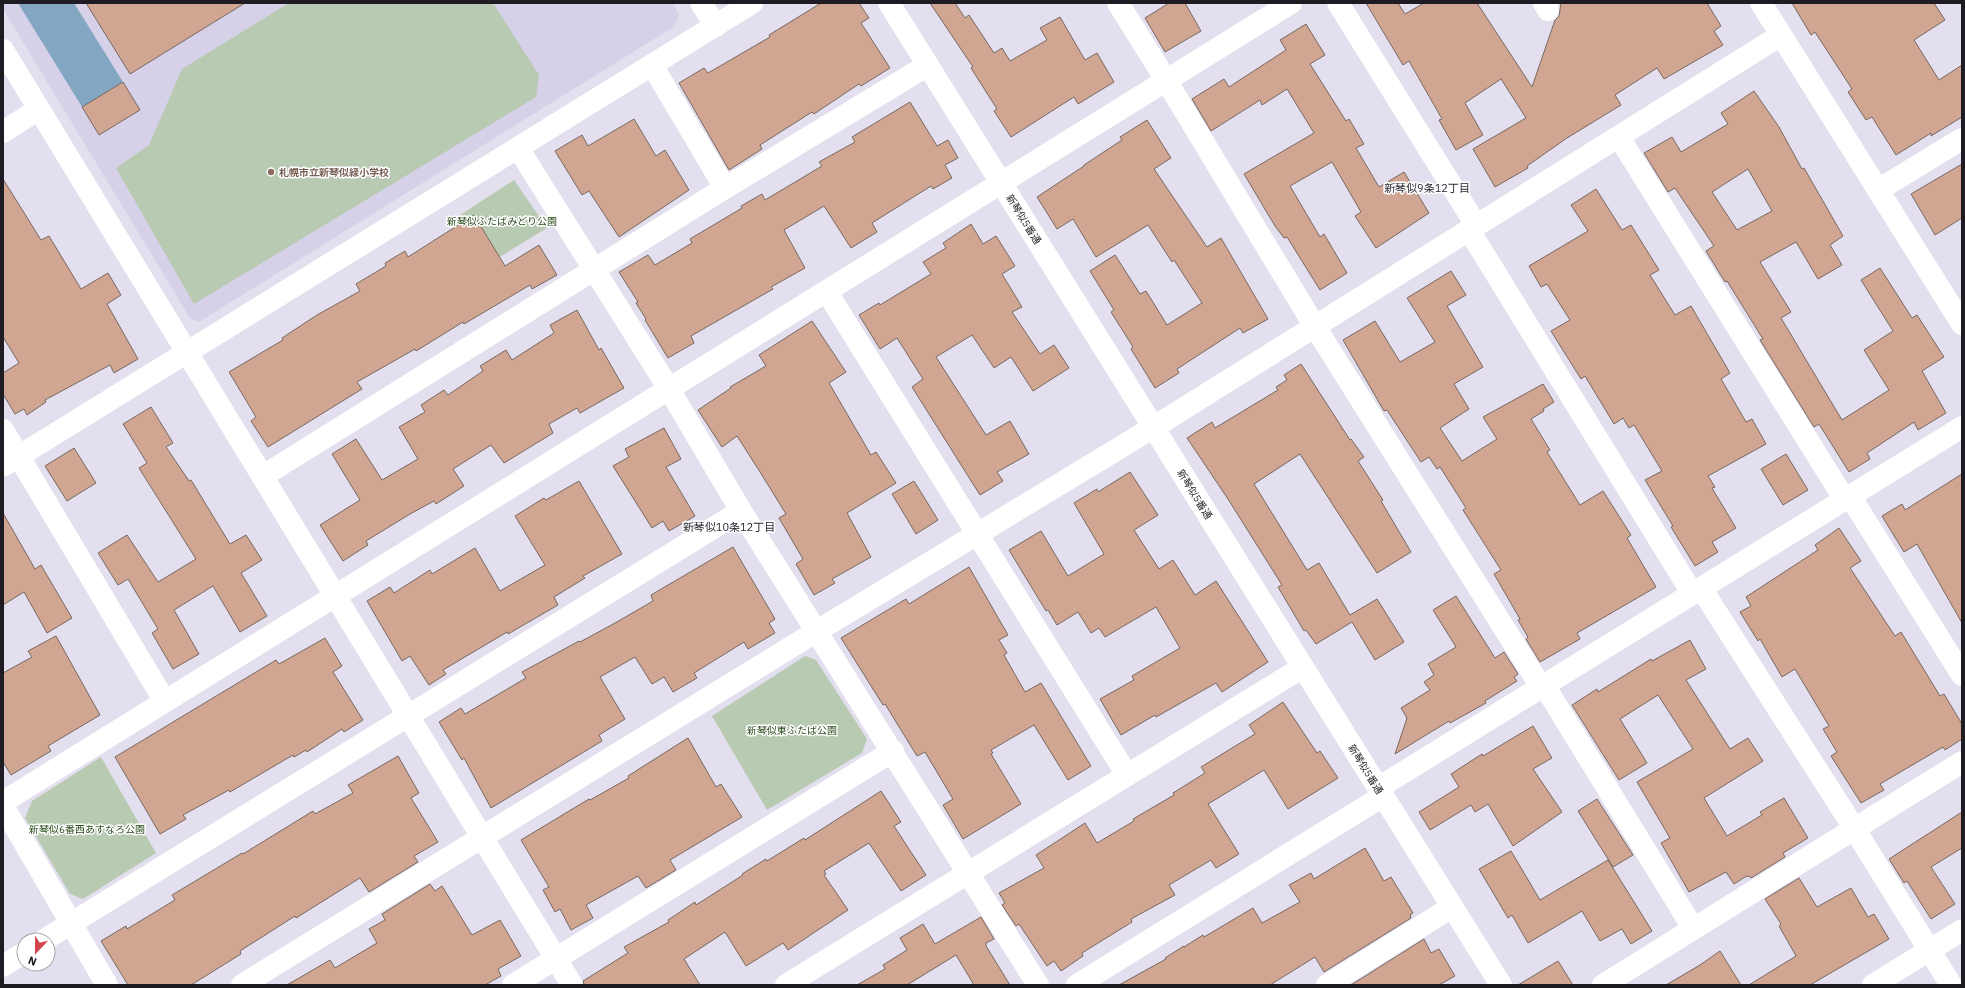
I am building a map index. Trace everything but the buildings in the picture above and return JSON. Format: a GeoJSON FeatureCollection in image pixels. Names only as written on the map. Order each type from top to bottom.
{"type":"FeatureCollection","features":[{"type":"Feature","properties":{"kind":"street"},"geometry":{"type":"LineString","coordinates":[[701,3],[716,26]]}},
{"type":"Feature","properties":{"kind":"street"},"geometry":{"type":"LineString","coordinates":[[11,461],[752,3]]}},
{"type":"Feature","properties":{"kind":"street","name":"新琴似5番通"},"geometry":{"type":"LineString","coordinates":[[890,3],[1501,985]]}},
{"type":"Feature","properties":{"kind":"street"},"geometry":{"type":"LineString","coordinates":[[1118,3],[1314,326],[1694,928]]}},
{"type":"Feature","properties":{"kind":"street"},"geometry":{"type":"LineString","coordinates":[[3,802],[164,700],[828,292],[1291,3]]}},
{"type":"Feature","properties":{"kind":"street"},"geometry":{"type":"LineString","coordinates":[[1338,3],[1473,228],[1697,591],[1854,828],[1951,985]]}},
{"type":"Feature","properties":{"kind":"street"},"geometry":{"type":"LineString","coordinates":[[1761,3],[1962,324]]}},
{"type":"Feature","properties":{"kind":"street"},"geometry":{"type":"LineString","coordinates":[[242,985],[817,631],[1154,427],[1781,35]]}},
{"type":"Feature","properties":{"kind":"street"},"geometry":{"type":"LineString","coordinates":[[3,50],[572,985]]}},
{"type":"Feature","properties":{"kind":"street"},"geometry":{"type":"LineString","coordinates":[[652,65],[725,188]]}},
{"type":"Feature","properties":{"kind":"street"},"geometry":{"type":"LineString","coordinates":[[263,476],[725,188],[928,65]]}},
{"type":"Feature","properties":{"kind":"street"},"geometry":{"type":"LineString","coordinates":[[3,132],[39,109]]}},
{"type":"Feature","properties":{"kind":"street"},"geometry":{"type":"LineString","coordinates":[[1619,137],[1847,498],[1962,675]]}},
{"type":"Feature","properties":{"kind":"street"},"geometry":{"type":"LineString","coordinates":[[1878,190],[1962,138]]}},
{"type":"Feature","properties":{"kind":"street"},"geometry":{"type":"LineString","coordinates":[[518,148],[669,389],[741,511],[969,872],[1038,985]]}},
{"type":"Feature","properties":{"kind":"street"},"geometry":{"type":"LineString","coordinates":[[828,292],[1127,775]]}},
{"type":"Feature","properties":{"kind":"street"},"geometry":{"type":"LineString","coordinates":[[1077,985],[1380,792],[1542,686],[1962,427]]}},
{"type":"Feature","properties":{"kind":"street"},"geometry":{"type":"LineString","coordinates":[[3,430],[11,461],[164,700]]}},
{"type":"Feature","properties":{"kind":"street"},"geometry":{"type":"LineString","coordinates":[[56,932],[409,717],[741,511]]}},
{"type":"Feature","properties":{"kind":"street"},"geometry":{"type":"LineString","coordinates":[[786,985],[1303,667]]}},
{"type":"Feature","properties":{"kind":"street"},"geometry":{"type":"LineString","coordinates":[[513,985],[893,751]]}},
{"type":"Feature","properties":{"kind":"street"},"geometry":{"type":"LineString","coordinates":[[1603,985],[1962,762]]}},
{"type":"Feature","properties":{"kind":"street"},"geometry":{"type":"LineString","coordinates":[[3,806],[107,985]]}},
{"type":"Feature","properties":{"kind":"street"},"geometry":{"type":"LineString","coordinates":[[1327,985],[1452,907]]}},
{"type":"Feature","properties":{"kind":"street"},"geometry":{"type":"LineString","coordinates":[[1873,985],[1962,930]]}},
{"type":"Feature","properties":{"kind":"street"},"geometry":{"type":"LineString","coordinates":[[3,966],[16,958]]}},
{"type":"Feature","properties":{"kind":"shaded area","name":"札幌市立新琴似緑小学校"},"geometry":{"type":"Polygon","coordinates":[[[3,3],[673,3],[679,14],[675,26],[199,322],[190,318],[3,9],[3,3]]]}},
{"type":"Feature","properties":{"kind":"green space","name":"札幌市立新琴似緑小学校"},"geometry":{"type":"Polygon","coordinates":[[[289,3],[493,3],[539,75],[536,97],[194,304],[116,168],[149,145],[182,69],[289,3]]]}},
{"type":"Feature","properties":{"kind":"green space","name":"新琴似ふたばみどり公園"},"geometry":{"type":"Polygon","coordinates":[[[514,180],[547,228],[483,267],[451,221],[514,180]]]}},
{"type":"Feature","properties":{"kind":"green space","name":"新琴似東ふたば公園"},"geometry":{"type":"Polygon","coordinates":[[[805,656],[816,660],[867,739],[862,753],[767,810],[712,716],[805,656]]]}},
{"type":"Feature","properties":{"kind":"green space","name":"新琴似6番西あすなろ公園"},"geometry":{"type":"Polygon","coordinates":[[[101,757],[156,853],[83,899],[70,894],[25,818],[32,801],[101,757]]]}},
{"type":"Feature","properties":{"kind":"water"},"geometry":{"type":"Polygon","coordinates":[[[18,3],[74,3],[123,82],[82,107],[18,3]]]}},
{"type":"Feature","properties":{"kind":"place","name":"札幌市立新琴似緑小学校"},"geometry":{"type":"Point","coordinates":[271,172]}},
{"type":"Feature","properties":{"kind":"district","name":"新琴似9条12丁目"},"geometry":{"type":"Point","coordinates":[1427,188]}},
{"type":"Feature","properties":{"kind":"district","name":"新琴似10条12丁目"},"geometry":{"type":"Point","coordinates":[729,527]}}]}
